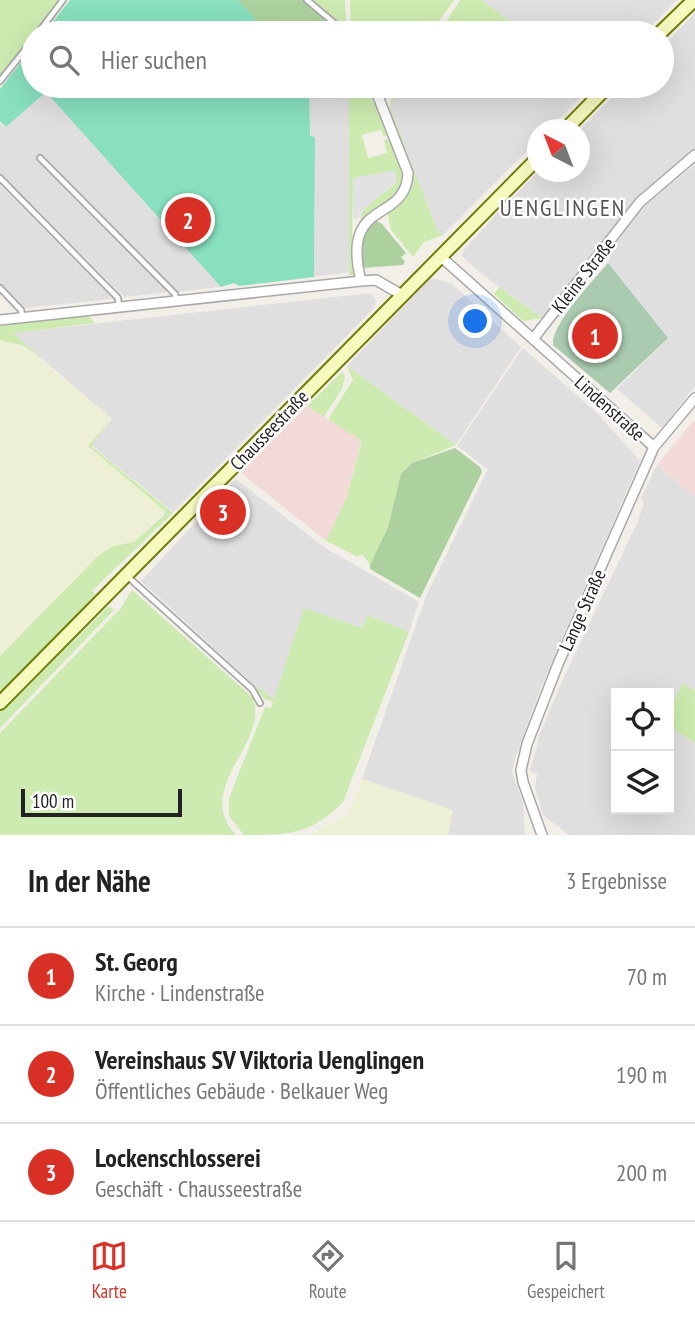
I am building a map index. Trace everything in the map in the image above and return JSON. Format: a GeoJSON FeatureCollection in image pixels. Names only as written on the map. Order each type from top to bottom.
{"type":"FeatureCollection","features":[{"type":"Feature","properties":{"kind":"main road"},"geometry":{"type":"LineString","coordinates":[[672,21],[694,0]]}},
{"type":"Feature","properties":{"kind":"main road"},"geometry":{"type":"LineString","coordinates":[[576,119],[596,98]]}},
{"type":"Feature","properties":{"kind":"main road","name":"Chausseestraße"},"geometry":{"type":"LineString","coordinates":[[0,703],[527,168]]}},
{"type":"Feature","properties":{"kind":"street"},"geometry":{"type":"LineString","coordinates":[[361,281],[355,249],[358,234],[367,221],[402,195],[407,184],[408,173],[379,98]]}},
{"type":"Feature","properties":{"kind":"street","name":"Kleine Straße"},"geometry":{"type":"LineString","coordinates":[[533,339],[640,202],[695,155]]}},
{"type":"Feature","properties":{"kind":"street","name":"Lindenstraße"},"geometry":{"type":"LineString","coordinates":[[440,256],[654,447]]}},
{"type":"Feature","properties":{"kind":"street"},"geometry":{"type":"LineString","coordinates":[[0,320],[361,281],[376,281],[402,295]]}},
{"type":"Feature","properties":{"kind":"street","name":"Lange Straße"},"geometry":{"type":"LineString","coordinates":[[542,835],[521,770],[527,744],[558,664],[654,447],[693,404]]}},
{"type":"Feature","properties":{"kind":"lane"},"geometry":{"type":"LineString","coordinates":[[47,21],[63,0]]}},
{"type":"Feature","properties":{"kind":"lane"},"geometry":{"type":"LineString","coordinates":[[307,0],[332,21]]}},
{"type":"Feature","properties":{"kind":"lane"},"geometry":{"type":"LineString","coordinates":[[0,81],[21,55]]}},
{"type":"Feature","properties":{"kind":"lane"},"geometry":{"type":"LineString","coordinates":[[40,158],[175,295],[176,302]]}},
{"type":"Feature","properties":{"kind":"lane"},"geometry":{"type":"LineString","coordinates":[[0,178],[118,298],[119,308]]}},
{"type":"Feature","properties":{"kind":"lane"},"geometry":{"type":"LineString","coordinates":[[0,288],[21,310],[23,318]]}},
{"type":"Feature","properties":{"kind":"lane"},"geometry":{"type":"LineString","coordinates":[[127,576],[252,689],[260,703]]}},
{"type":"Feature","properties":{"kind":"shaded area"},"geometry":{"type":"Polygon","coordinates":[[[481,0],[677,0],[656,21],[510,21],[481,0]]]}},
{"type":"Feature","properties":{"kind":"shaded area"},"geometry":{"type":"Polygon","coordinates":[[[695,13],[695,149],[641,195],[557,304],[551,306],[542,318],[479,272],[462,256],[463,251],[502,208],[507,208],[512,198],[528,182],[590,182],[590,120],[611,98],[674,98],[674,35],[695,13]]]}},
{"type":"Feature","properties":{"kind":"shaded area"},"geometry":{"type":"Polygon","coordinates":[[[38,98],[52,98],[221,287],[176,292],[41,154],[37,158],[170,292],[124,297],[0,173],[0,122],[6,127],[38,98]]]}},
{"type":"Feature","properties":{"kind":"shaded area"},"geometry":{"type":"Polygon","coordinates":[[[309,98],[349,98],[350,272],[314,277],[315,137],[310,136],[309,98]]]}},
{"type":"Feature","properties":{"kind":"shaded area"},"geometry":{"type":"Polygon","coordinates":[[[394,98],[580,98],[559,119],[527,119],[527,151],[443,235],[437,230],[390,107],[394,98]]]}},
{"type":"Feature","properties":{"kind":"shaded area"},"geometry":{"type":"Polygon","coordinates":[[[695,165],[695,386],[662,428],[617,389],[668,338],[608,263],[613,247],[648,203],[695,165]]]}},
{"type":"Feature","properties":{"kind":"shaded area"},"geometry":{"type":"Polygon","coordinates":[[[395,170],[397,182],[362,211],[359,218],[353,219],[353,178],[395,170]]]}},
{"type":"Feature","properties":{"kind":"shaded area"},"geometry":{"type":"Polygon","coordinates":[[[0,185],[113,299],[25,308],[0,283],[0,185]]]}},
{"type":"Feature","properties":{"kind":"shaded area"},"geometry":{"type":"Polygon","coordinates":[[[431,278],[451,283],[521,347],[456,445],[347,366],[431,278]]]}},
{"type":"Feature","properties":{"kind":"shaded area"},"geometry":{"type":"Polygon","coordinates":[[[371,293],[376,301],[373,309],[173,512],[91,445],[112,419],[12,333],[371,293]]]}},
{"type":"Feature","properties":{"kind":"shaded area"},"geometry":{"type":"Polygon","coordinates":[[[523,348],[599,415],[640,461],[540,690],[514,762],[512,772],[523,803],[525,835],[448,835],[452,810],[362,779],[426,596],[488,469],[457,446],[523,348]]]}},
{"type":"Feature","properties":{"kind":"shaded area"},"geometry":{"type":"Polygon","coordinates":[[[307,406],[362,440],[346,499],[326,541],[241,473],[307,406]]]}},
{"type":"Feature","properties":{"kind":"shaded area"},"geometry":{"type":"Polygon","coordinates":[[[693,421],[695,422],[695,498],[657,465],[693,421]]]}},
{"type":"Feature","properties":{"kind":"shaded area"},"geometry":{"type":"Polygon","coordinates":[[[657,465],[695,498],[695,691],[683,684],[674,701],[674,688],[611,688],[611,814],[674,814],[674,730],[695,743],[695,835],[569,835],[543,815],[535,788],[537,774],[530,771],[540,734],[560,686],[638,521],[644,503],[641,498],[657,465]]]}},
{"type":"Feature","properties":{"kind":"shaded area"},"geometry":{"type":"Polygon","coordinates":[[[236,479],[324,547],[419,602],[409,632],[368,615],[362,628],[274,699],[264,694],[141,581],[236,479]]]}},
{"type":"Feature","properties":{"kind":"green space"},"geometry":{"type":"Polygon","coordinates":[[[0,0],[61,0],[45,21],[21,21],[21,51],[0,78],[0,0]]]}},
{"type":"Feature","properties":{"kind":"green space"},"geometry":{"type":"Polygon","coordinates":[[[70,0],[238,0],[257,21],[53,21],[70,0]]]}},
{"type":"Feature","properties":{"kind":"green space"},"geometry":{"type":"Polygon","coordinates":[[[238,0],[305,0],[327,21],[249,21],[238,0]]]}},
{"type":"Feature","properties":{"kind":"green space"},"geometry":{"type":"Polygon","coordinates":[[[311,0],[345,0],[346,21],[333,21],[311,0]]]}},
{"type":"Feature","properties":{"kind":"green space"},"geometry":{"type":"Polygon","coordinates":[[[350,0],[454,0],[439,21],[351,21],[350,0]]]}},
{"type":"Feature","properties":{"kind":"green space"},"geometry":{"type":"Polygon","coordinates":[[[460,0],[481,0],[510,21],[447,21],[460,0]]]}},
{"type":"Feature","properties":{"kind":"green space"},"geometry":{"type":"Polygon","coordinates":[[[21,62],[21,98],[39,98],[6,127],[0,121],[0,89],[21,62]]]}},
{"type":"Feature","properties":{"kind":"green space"},"geometry":{"type":"Polygon","coordinates":[[[51,98],[309,98],[310,136],[315,137],[314,277],[239,286],[234,283],[221,287],[51,98]]]}},
{"type":"Feature","properties":{"kind":"green space"},"geometry":{"type":"Polygon","coordinates":[[[349,98],[376,98],[390,134],[383,137],[381,130],[362,135],[368,158],[387,153],[384,140],[392,137],[405,176],[400,193],[359,227],[362,211],[397,182],[353,178],[352,247],[355,275],[349,275],[349,98]]]}},
{"type":"Feature","properties":{"kind":"green space"},"geometry":{"type":"Polygon","coordinates":[[[390,108],[437,230],[443,235],[424,242],[413,257],[391,230],[387,211],[406,198],[413,182],[391,121],[390,108]]]}},
{"type":"Feature","properties":{"kind":"green space"},"geometry":{"type":"Polygon","coordinates":[[[375,220],[382,224],[406,253],[401,257],[405,262],[403,265],[363,268],[362,239],[375,220]]]}},
{"type":"Feature","properties":{"kind":"green space"},"geometry":{"type":"Polygon","coordinates":[[[608,263],[668,338],[610,393],[553,345],[554,336],[566,314],[608,263]]]}},
{"type":"Feature","properties":{"kind":"green space"},"geometry":{"type":"Polygon","coordinates":[[[499,287],[542,318],[523,321],[494,294],[499,287]]]}},
{"type":"Feature","properties":{"kind":"green space"},"geometry":{"type":"Polygon","coordinates":[[[89,316],[95,323],[13,333],[42,359],[24,346],[0,340],[0,324],[89,316]]]}},
{"type":"Feature","properties":{"kind":"green space"},"geometry":{"type":"Polygon","coordinates":[[[0,340],[24,346],[111,418],[88,446],[165,511],[134,542],[114,546],[100,554],[0,656],[0,340]]]}},
{"type":"Feature","properties":{"kind":"green space"},"geometry":{"type":"Polygon","coordinates":[[[347,366],[456,445],[412,463],[401,474],[388,527],[370,565],[363,555],[356,556],[326,541],[346,499],[362,441],[328,419],[353,380],[347,366]]]}},
{"type":"Feature","properties":{"kind":"green space"},"geometry":{"type":"Polygon","coordinates":[[[342,372],[345,375],[343,387],[324,417],[307,406],[342,372]]]}},
{"type":"Feature","properties":{"kind":"green space"},"geometry":{"type":"Polygon","coordinates":[[[111,418],[91,446],[173,513],[92,591],[95,594],[83,608],[0,696],[0,656],[100,554],[114,546],[134,542],[164,515],[165,511],[88,446],[111,418]]]}},
{"type":"Feature","properties":{"kind":"green space"},"geometry":{"type":"Polygon","coordinates":[[[455,448],[480,467],[482,472],[420,598],[370,569],[370,565],[388,527],[401,474],[412,463],[455,448]]]}},
{"type":"Feature","properties":{"kind":"green space"},"geometry":{"type":"Polygon","coordinates":[[[132,590],[253,698],[255,716],[251,733],[226,783],[222,800],[225,817],[236,835],[0,835],[0,733],[121,608],[132,590]]]}},
{"type":"Feature","properties":{"kind":"green space"},"geometry":{"type":"Polygon","coordinates":[[[109,606],[114,610],[0,728],[0,711],[109,606]]]}},
{"type":"Feature","properties":{"kind":"green space"},"geometry":{"type":"Polygon","coordinates":[[[304,608],[362,628],[368,615],[409,632],[343,802],[320,821],[298,831],[244,835],[229,816],[229,798],[265,707],[271,708],[273,702],[264,699],[255,689],[257,687],[274,699],[304,608]]]}},
{"type":"Feature","properties":{"kind":"green space"},"geometry":{"type":"Polygon","coordinates":[[[683,683],[695,691],[695,743],[674,730],[674,700],[683,683]]]}},
{"type":"Feature","properties":{"kind":"green space"},"geometry":{"type":"Polygon","coordinates":[[[362,779],[453,810],[448,835],[309,835],[348,815],[362,779]]]}},
{"type":"Feature","properties":{"kind":"place","name":"Vereinshaus SV Viktoria Uenglingen"},"geometry":{"type":"Point","coordinates":[188,220]}},
{"type":"Feature","properties":{"kind":"place","name":"St. Georg"},"geometry":{"type":"Point","coordinates":[595,336]}},
{"type":"Feature","properties":{"kind":"place","name":"Lockenschlosserei"},"geometry":{"type":"Point","coordinates":[223,512]}},
{"type":"Feature","properties":{"kind":"district","name":"UENGLINGEN"},"geometry":{"type":"Point","coordinates":[563,207]}}]}
